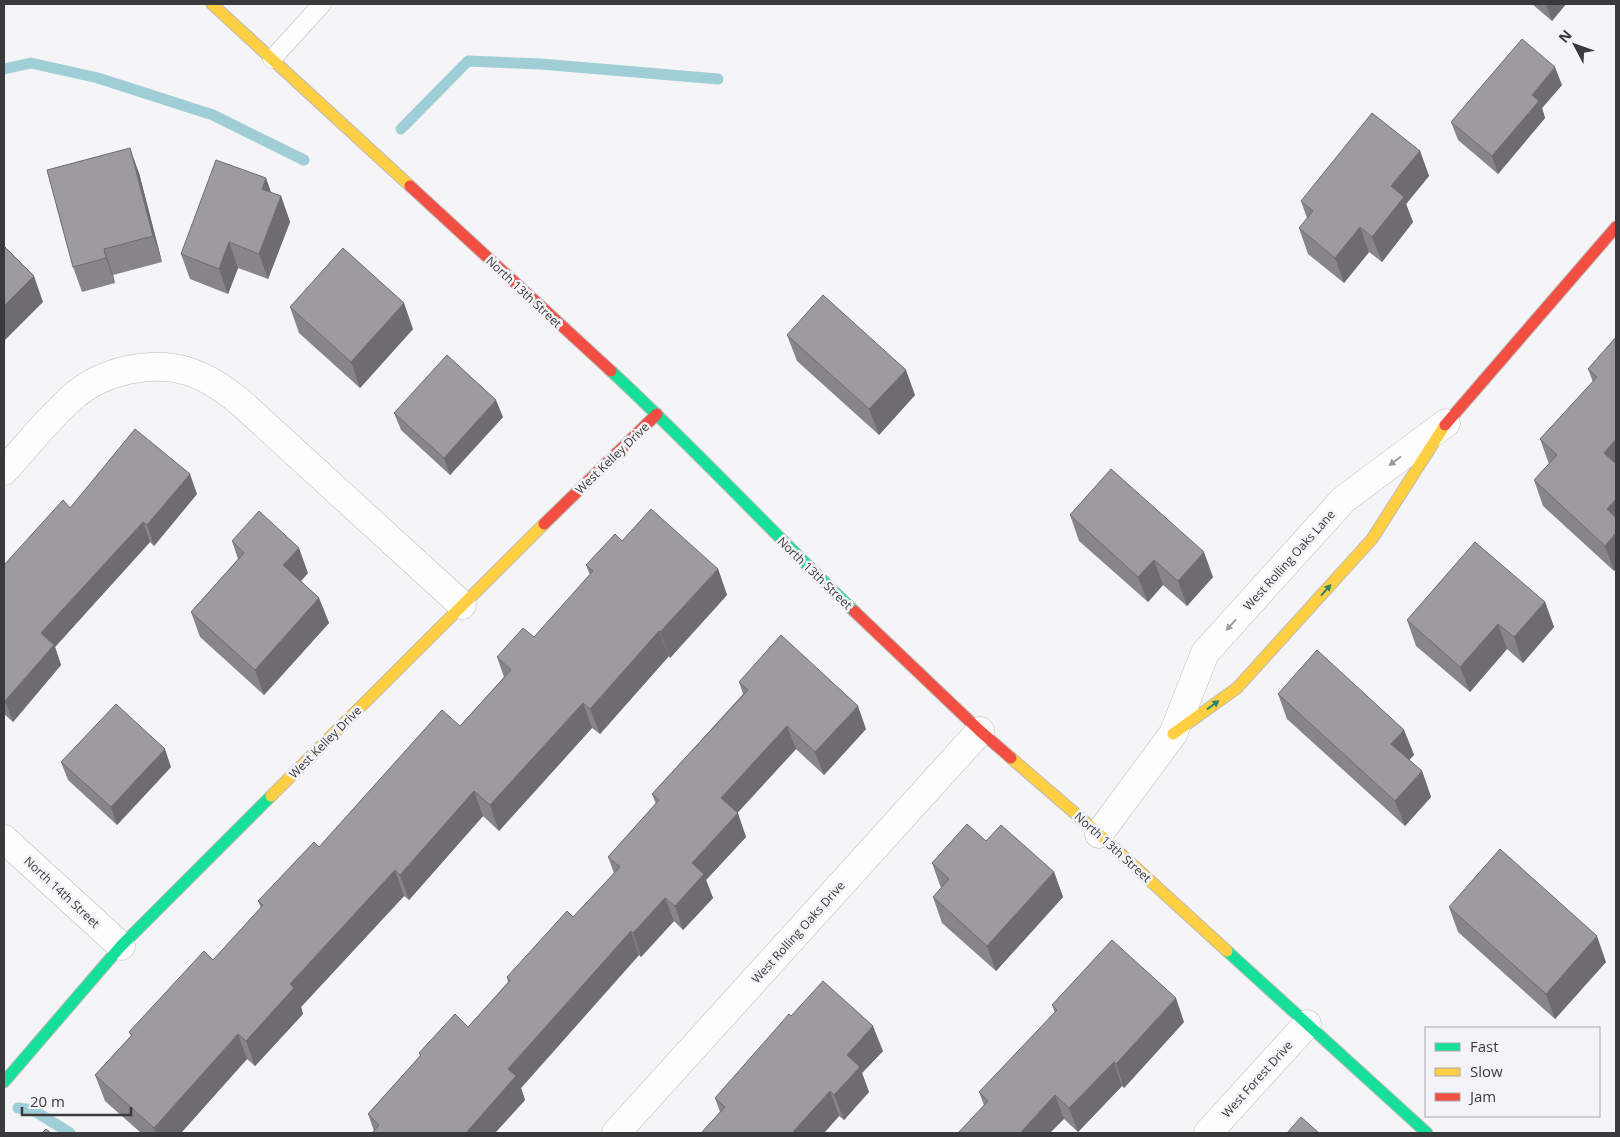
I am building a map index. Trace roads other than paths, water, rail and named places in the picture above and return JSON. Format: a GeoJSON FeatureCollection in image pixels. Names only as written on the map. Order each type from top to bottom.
{"type":"FeatureCollection","features":[{"type":"Feature","properties":{"kind":"street","name":"North 13th Street"},"geometry":{"type":"LineString","coordinates":[[212,4],[657,414],[810,569],[980,731],[1099,834],[1427,1133]]}},
{"type":"Feature","properties":{"kind":"street","name":"West Rolling Oaks Lane"},"geometry":{"type":"LineString","coordinates":[[1173,734],[1237,688],[1372,539],[1448,421],[1616,227]]}},
{"type":"Feature","properties":{"kind":"street"},"geometry":{"type":"LineString","coordinates":[[4,471],[75,395],[93,383],[116,373],[149,367],[189,372],[219,386],[240,400],[462,605]]}},
{"type":"Feature","properties":{"kind":"street","name":"West Kelley Drive"},"geometry":{"type":"LineString","coordinates":[[4,1082],[121,946],[462,605],[657,414]]}},
{"type":"Feature","properties":{"kind":"street","name":"West Rolling Oaks Lane"},"geometry":{"type":"LineString","coordinates":[[1099,834],[1173,734],[1205,653],[1343,500],[1448,421]]}},
{"type":"Feature","properties":{"kind":"street","name":"West Rolling Oaks Drive"},"geometry":{"type":"LineString","coordinates":[[616,1133],[980,731]]}},
{"type":"Feature","properties":{"kind":"street","name":"North 14th Street"},"geometry":{"type":"LineString","coordinates":[[4,839],[121,946]]}},
{"type":"Feature","properties":{"kind":"street","name":"West Forest Drive"},"geometry":{"type":"LineString","coordinates":[[1208,1133],[1306,1024]]}},
{"type":"Feature","properties":{"kind":"lane"},"geometry":{"type":"LineString","coordinates":[[272,59],[322,4]]}},
{"type":"Feature","properties":{"kind":"waterway"},"geometry":{"type":"LineString","coordinates":[[401,129],[468,61],[541,64],[718,79]]}},
{"type":"Feature","properties":{"kind":"waterway"},"geometry":{"type":"LineString","coordinates":[[4,69],[31,63],[98,78],[213,115],[304,160]]}},
{"type":"Feature","properties":{"kind":"waterway"},"geometry":{"type":"LineString","coordinates":[[18,1108],[33,1110],[70,1133]]}}]}
